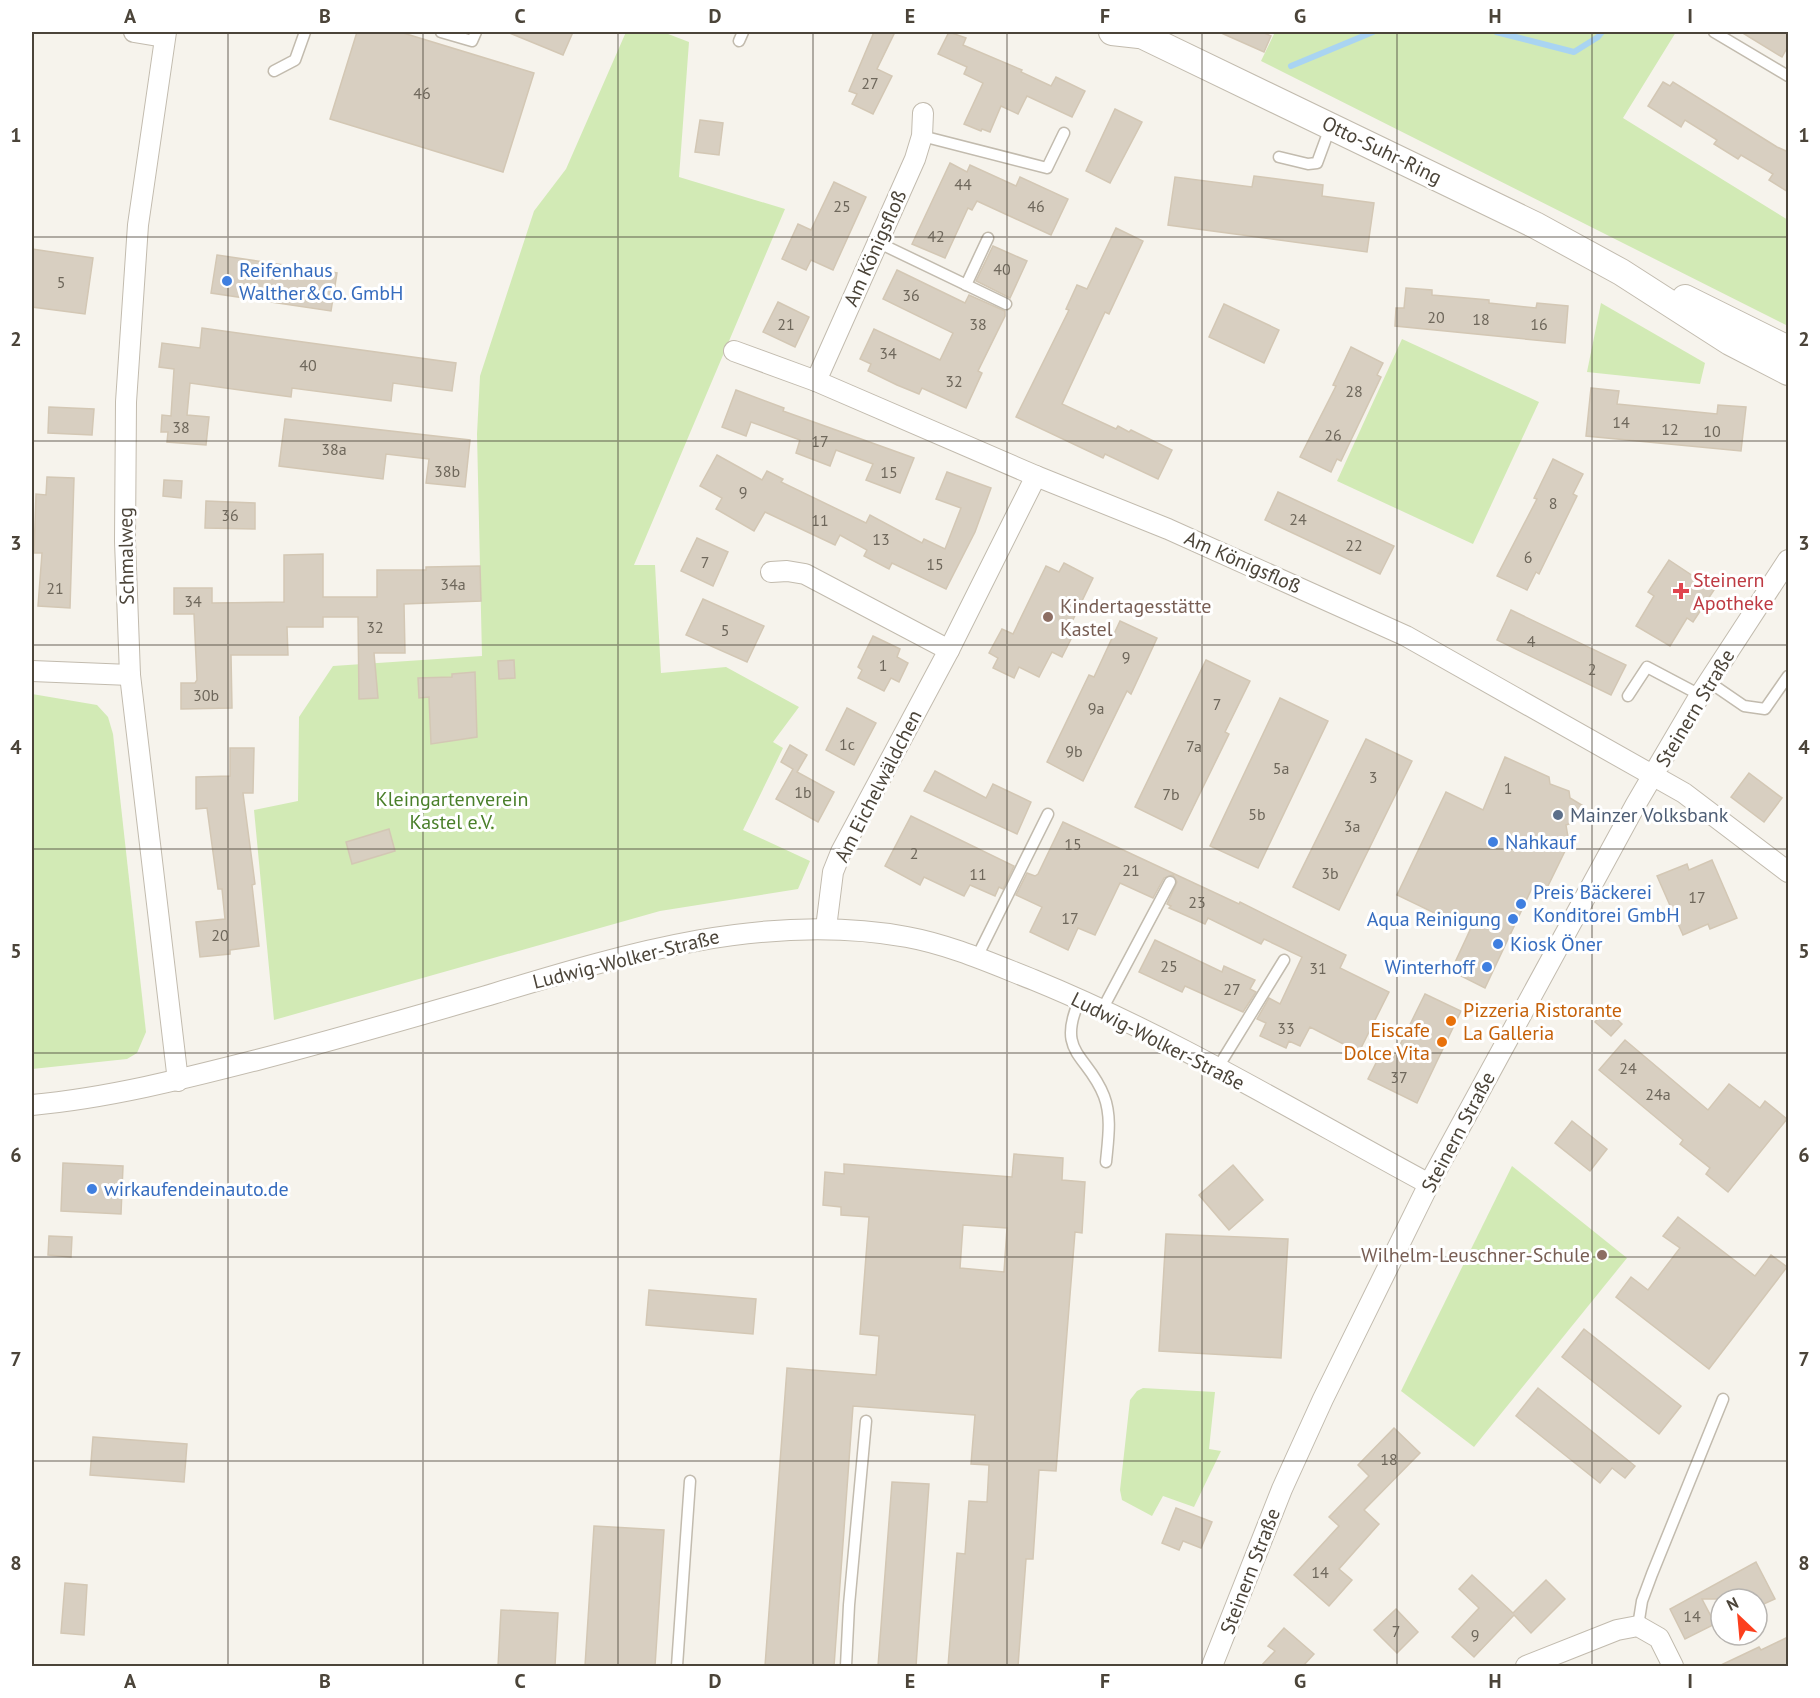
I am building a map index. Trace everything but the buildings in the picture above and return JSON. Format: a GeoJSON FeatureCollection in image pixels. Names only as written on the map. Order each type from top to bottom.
{"type":"FeatureCollection","features":[{"type":"Feature","properties":{"kind":"street"},"geometry":{"type":"LineString","coordinates":[[134,32],[165,34]]}},
{"type":"Feature","properties":{"kind":"street","name":"Otto-Suhr-Ring"},"geometry":{"type":"LineString","coordinates":[[1112,32],[1137,33],[1535,225],[1621,272],[1730,342],[1788,372]]}},
{"type":"Feature","properties":{"kind":"street","name":"Schmalweg"},"geometry":{"type":"LineString","coordinates":[[165,34],[138,225],[126,402],[125,541],[130,675],[178,1081]]}},
{"type":"Feature","properties":{"kind":"street","name":"Am Königsfloß"},"geometry":{"type":"LineString","coordinates":[[816,381],[915,159],[922,136],[923,113]]}},
{"type":"Feature","properties":{"kind":"street","name":"Otto-Suhr-Ring"},"geometry":{"type":"LineString","coordinates":[[1621,272],[1738,322],[1788,349]]}},
{"type":"Feature","properties":{"kind":"street","name":"Am Königsfloß"},"geometry":{"type":"LineString","coordinates":[[734,351],[816,381],[1036,476],[1168,529],[1368,617],[1432,650],[1684,793],[1788,872]]}},
{"type":"Feature","properties":{"kind":"street","name":"Am Eichelwäldchen"},"geometry":{"type":"LineString","coordinates":[[826,928],[833,872],[842,852],[949,650],[1036,476]]}},
{"type":"Feature","properties":{"kind":"street","name":"Steinern Straße"},"geometry":{"type":"LineString","coordinates":[[1212,1666],[1282,1489],[1429,1184],[1704,689],[1788,560]]}},
{"type":"Feature","properties":{"kind":"street"},"geometry":{"type":"LineString","coordinates":[[771,572],[787,571],[805,574],[949,650]]}},
{"type":"Feature","properties":{"kind":"street"},"geometry":{"type":"LineString","coordinates":[[32,671],[130,675]]}},
{"type":"Feature","properties":{"kind":"street","name":"Ludwig-Wolker-Straße"},"geometry":{"type":"LineString","coordinates":[[32,1105],[107,1095],[178,1081],[329,1041],[557,974],[682,942],[770,930],[826,928],[912,938],[977,957],[1103,1008],[1429,1184]]}},
{"type":"Feature","properties":{"kind":"street"},"geometry":{"type":"LineString","coordinates":[[1526,1666],[1617,1630],[1638,1626],[1659,1638],[1673,1666]]}},
{"type":"Feature","properties":{"kind":"lane"},"geometry":{"type":"LineString","coordinates":[[274,70],[295,60],[305,32]]}},
{"type":"Feature","properties":{"kind":"lane"},"geometry":{"type":"LineString","coordinates":[[441,32],[472,41],[476,32]]}},
{"type":"Feature","properties":{"kind":"lane"},"geometry":{"type":"LineString","coordinates":[[1714,32],[1788,76]]}},
{"type":"Feature","properties":{"kind":"lane"},"geometry":{"type":"LineString","coordinates":[[1279,157],[1308,164],[1317,163],[1331,125]]}},
{"type":"Feature","properties":{"kind":"lane"},"geometry":{"type":"LineString","coordinates":[[922,136],[1047,168],[1064,133]]}},
{"type":"Feature","properties":{"kind":"lane"},"geometry":{"type":"LineString","coordinates":[[966,285],[988,238]]}},
{"type":"Feature","properties":{"kind":"lane"},"geometry":{"type":"LineString","coordinates":[[877,242],[1006,304]]}},
{"type":"Feature","properties":{"kind":"lane"},"geometry":{"type":"LineString","coordinates":[[1629,696],[1647,667],[1744,706],[1765,709],[1788,676]]}},
{"type":"Feature","properties":{"kind":"lane"},"geometry":{"type":"LineString","coordinates":[[977,957],[1048,814]]}},
{"type":"Feature","properties":{"kind":"lane"},"geometry":{"type":"LineString","coordinates":[[1103,1008],[1170,882]]}},
{"type":"Feature","properties":{"kind":"lane"},"geometry":{"type":"LineString","coordinates":[[1217,1069],[1284,960]]}},
{"type":"Feature","properties":{"kind":"lane"},"geometry":{"type":"LineString","coordinates":[[1080,999],[1071,1018],[1070,1035],[1076,1054],[1104,1095],[1108,1108],[1109,1134],[1106,1162]]}},
{"type":"Feature","properties":{"kind":"lane"},"geometry":{"type":"LineString","coordinates":[[1638,1626],[1642,1601],[1652,1574],[1723,1399]]}},
{"type":"Feature","properties":{"kind":"lane"},"geometry":{"type":"LineString","coordinates":[[846,1666],[849,1605],[866,1421]]}},
{"type":"Feature","properties":{"kind":"lane"},"geometry":{"type":"LineString","coordinates":[[677,1666],[690,1481]]}},
{"type":"Feature","properties":{"kind":"green space","name":"Kleingartenverein Kastel e.V."},"geometry":{"type":"Polygon","coordinates":[[[626,32],[663,32],[689,42],[679,177],[785,209],[634,565],[655,565],[661,673],[726,667],[799,707],[773,742],[783,748],[743,830],[810,861],[798,889],[660,911],[274,1020],[254,810],[298,801],[299,717],[333,666],[482,656],[477,434],[480,376],[534,211],[566,169],[626,32]]]}},
{"type":"Feature","properties":{"kind":"green space"},"geometry":{"type":"Polygon","coordinates":[[[1275,32],[1676,32],[1623,118],[1788,220],[1788,326],[1261,61],[1275,32]]]}},
{"type":"Feature","properties":{"kind":"green space"},"geometry":{"type":"Polygon","coordinates":[[[1601,303],[1705,363],[1700,384],[1587,372],[1601,303]]]}},
{"type":"Feature","properties":{"kind":"green space"},"geometry":{"type":"Polygon","coordinates":[[[1402,339],[1539,402],[1473,544],[1337,481],[1402,339]]]}},
{"type":"Feature","properties":{"kind":"green space"},"geometry":{"type":"Polygon","coordinates":[[[32,694],[97,705],[108,717],[113,734],[146,1032],[137,1053],[127,1059],[32,1069],[32,694]]]}},
{"type":"Feature","properties":{"kind":"green space"},"geometry":{"type":"Polygon","coordinates":[[[1512,1166],[1627,1258],[1474,1447],[1401,1391],[1512,1166]]]}},
{"type":"Feature","properties":{"kind":"green space"},"geometry":{"type":"Polygon","coordinates":[[[1143,1388],[1215,1392],[1209,1449],[1221,1451],[1194,1507],[1163,1496],[1152,1516],[1122,1500],[1120,1490],[1130,1400],[1137,1391],[1143,1388]]]}},
{"type":"Feature","properties":{"kind":"waterway"},"geometry":{"type":"LineString","coordinates":[[1291,66],[1373,32]]}},
{"type":"Feature","properties":{"kind":"waterway"},"geometry":{"type":"LineString","coordinates":[[1496,32],[1574,52],[1602,32]]}},
{"type":"Feature","properties":{"kind":"place","name":"Reifenhaus Walther&Co. GmbH"},"geometry":{"type":"Point","coordinates":[227,281]}},
{"type":"Feature","properties":{"kind":"place","name":"Steinern Apotheke"},"geometry":{"type":"Point","coordinates":[1681,591]}},
{"type":"Feature","properties":{"kind":"place","name":"Kindertagesstätte Kastel"},"geometry":{"type":"Point","coordinates":[1048,617]}},
{"type":"Feature","properties":{"kind":"place","name":"Mainzer Volksbank"},"geometry":{"type":"Point","coordinates":[1558,815]}},
{"type":"Feature","properties":{"kind":"place","name":"Nahkauf"},"geometry":{"type":"Point","coordinates":[1493,842]}},
{"type":"Feature","properties":{"kind":"place","name":"Preis Bäckerei Konditorei GmbH"},"geometry":{"type":"Point","coordinates":[1521,904]}},
{"type":"Feature","properties":{"kind":"place","name":"Aqua Reinigung"},"geometry":{"type":"Point","coordinates":[1513,919]}},
{"type":"Feature","properties":{"kind":"place","name":"Kiosk Öner"},"geometry":{"type":"Point","coordinates":[1498,944]}},
{"type":"Feature","properties":{"kind":"place","name":"Winterhoff"},"geometry":{"type":"Point","coordinates":[1487,967]}},
{"type":"Feature","properties":{"kind":"place","name":"Pizzeria Ristorante La Galleria"},"geometry":{"type":"Point","coordinates":[1451,1021]}},
{"type":"Feature","properties":{"kind":"place","name":"Eiscafe Dolce Vita"},"geometry":{"type":"Point","coordinates":[1442,1042]}},
{"type":"Feature","properties":{"kind":"place","name":"wirkaufendeinauto.de"},"geometry":{"type":"Point","coordinates":[92,1189]}},
{"type":"Feature","properties":{"kind":"place","name":"Wilhelm-Leuschner-Schule"},"geometry":{"type":"Point","coordinates":[1602,1255]}}]}
